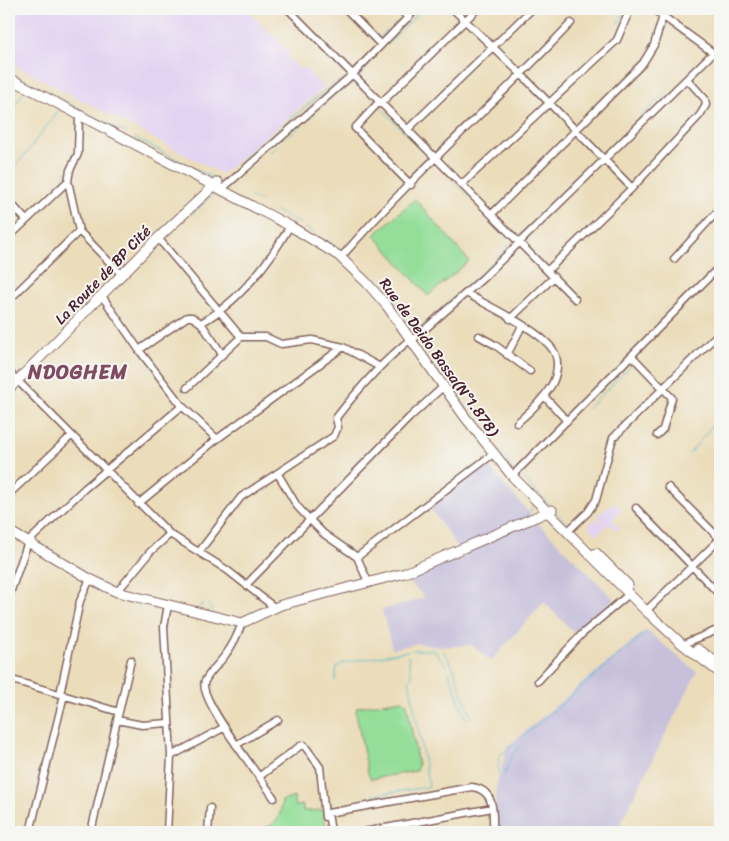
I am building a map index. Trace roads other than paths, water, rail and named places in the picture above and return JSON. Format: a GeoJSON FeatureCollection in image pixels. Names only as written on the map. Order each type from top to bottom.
{"type":"FeatureCollection","features":[{"type":"Feature","properties":{"kind":"main road"},"geometry":{"type":"LineString","coordinates":[[9,71],[311,234],[343,255],[378,287],[467,415],[550,512],[682,644],[720,673]]}},
{"type":"Feature","properties":{"kind":"main road","name":"Rue de Deido Bassa(N°1.878)"},"geometry":{"type":"LineString","coordinates":[[9,78],[220,186],[326,247],[353,269],[379,296],[413,338],[444,386],[467,415],[493,454],[550,512]]}},
{"type":"Feature","properties":{"kind":"main road","name":"La Route de BP Cité"},"geometry":{"type":"LineString","coordinates":[[9,389],[158,238],[220,186]]}},
{"type":"Feature","properties":{"kind":"main road"},"geometry":{"type":"LineString","coordinates":[[9,531],[90,579],[117,592],[242,623],[274,607],[369,584],[418,569],[550,512]]}},
{"type":"Feature","properties":{"kind":"main road"},"geometry":{"type":"LineString","coordinates":[[568,530],[629,594],[688,642],[720,665]]}},
{"type":"Feature","properties":{"kind":"main road"},"geometry":{"type":"LineString","coordinates":[[9,830],[16,832]]}},
{"type":"Feature","properties":{"kind":"street"},"geometry":{"type":"LineString","coordinates":[[288,9],[575,299]]}},
{"type":"Feature","properties":{"kind":"street"},"geometry":{"type":"LineString","coordinates":[[346,9],[381,45]]}},
{"type":"Feature","properties":{"kind":"street"},"geometry":{"type":"LineString","coordinates":[[400,9],[408,18]]}},
{"type":"Feature","properties":{"kind":"street"},"geometry":{"type":"LineString","coordinates":[[220,186],[353,74],[416,9]]}},
{"type":"Feature","properties":{"kind":"street"},"geometry":{"type":"LineString","coordinates":[[453,9],[522,75],[547,103],[632,188]]}},
{"type":"Feature","properties":{"kind":"street"},"geometry":{"type":"LineString","coordinates":[[411,185],[355,128],[477,9]]}},
{"type":"Feature","properties":{"kind":"street"},"geometry":{"type":"LineString","coordinates":[[408,130],[532,9]]}},
{"type":"Feature","properties":{"kind":"street"},"geometry":{"type":"LineString","coordinates":[[462,184],[616,40],[630,9]]}},
{"type":"Feature","properties":{"kind":"street"},"geometry":{"type":"LineString","coordinates":[[199,552],[239,499],[334,436],[338,427],[336,418],[378,366],[466,294],[713,52],[653,9]]}},
{"type":"Feature","properties":{"kind":"street"},"geometry":{"type":"LineString","coordinates":[[492,214],[643,63],[654,45],[663,16]]}},
{"type":"Feature","properties":{"kind":"street"},"geometry":{"type":"LineString","coordinates":[[343,255],[436,159],[522,75],[571,23]]}},
{"type":"Feature","properties":{"kind":"street"},"geometry":{"type":"LineString","coordinates":[[548,270],[632,188],[693,124],[706,105],[703,95],[686,79]]}},
{"type":"Feature","properties":{"kind":"street"},"geometry":{"type":"LineString","coordinates":[[79,115],[78,154],[70,170],[68,181],[79,231],[122,275]]}},
{"type":"Feature","properties":{"kind":"street"},"geometry":{"type":"LineString","coordinates":[[9,237],[68,181]]}},
{"type":"Feature","properties":{"kind":"street"},"geometry":{"type":"LineString","coordinates":[[9,201],[26,220]]}},
{"type":"Feature","properties":{"kind":"street"},"geometry":{"type":"LineString","coordinates":[[674,259],[716,213],[720,212]]}},
{"type":"Feature","properties":{"kind":"street"},"geometry":{"type":"LineString","coordinates":[[201,323],[219,313],[270,261],[290,226]]}},
{"type":"Feature","properties":{"kind":"street"},"geometry":{"type":"LineString","coordinates":[[9,300],[79,231]]}},
{"type":"Feature","properties":{"kind":"street"},"geometry":{"type":"LineString","coordinates":[[158,238],[240,337]]}},
{"type":"Feature","properties":{"kind":"street"},"geometry":{"type":"LineString","coordinates":[[515,473],[720,266]]}},
{"type":"Feature","properties":{"kind":"street"},"geometry":{"type":"LineString","coordinates":[[510,318],[554,277]]}},
{"type":"Feature","properties":{"kind":"street"},"geometry":{"type":"LineString","coordinates":[[466,294],[510,318],[546,342],[554,351],[557,361],[552,384],[544,396],[517,423]]}},
{"type":"Feature","properties":{"kind":"street"},"geometry":{"type":"LineString","coordinates":[[102,296],[139,350],[182,406],[217,439]]}},
{"type":"Feature","properties":{"kind":"street"},"geometry":{"type":"LineString","coordinates":[[139,350],[187,317],[192,317],[201,323],[222,354]]}},
{"type":"Feature","properties":{"kind":"street"},"geometry":{"type":"LineString","coordinates":[[507,355],[522,326]]}},
{"type":"Feature","properties":{"kind":"street"},"geometry":{"type":"LineString","coordinates":[[568,530],[588,512],[596,500],[613,438],[720,332]]}},
{"type":"Feature","properties":{"kind":"street"},"geometry":{"type":"LineString","coordinates":[[479,336],[530,371]]}},
{"type":"Feature","properties":{"kind":"street"},"geometry":{"type":"LineString","coordinates":[[187,388],[240,337],[266,337],[281,344],[310,340],[343,348],[378,366]]}},
{"type":"Feature","properties":{"kind":"street"},"geometry":{"type":"LineString","coordinates":[[138,504],[217,439],[343,348]]}},
{"type":"Feature","properties":{"kind":"street"},"geometry":{"type":"LineString","coordinates":[[632,356],[664,388],[673,401],[667,413],[663,429],[657,435]]}},
{"type":"Feature","properties":{"kind":"street"},"geometry":{"type":"LineString","coordinates":[[9,372],[138,504],[170,534],[199,552],[274,607]]}},
{"type":"Feature","properties":{"kind":"street"},"geometry":{"type":"LineString","coordinates":[[246,585],[285,547],[309,519],[444,386]]}},
{"type":"Feature","properties":{"kind":"street"},"geometry":{"type":"LineString","coordinates":[[544,396],[567,421]]}},
{"type":"Feature","properties":{"kind":"street"},"geometry":{"type":"LineString","coordinates":[[9,596],[28,542],[106,471],[182,406]]}},
{"type":"Feature","properties":{"kind":"street"},"geometry":{"type":"LineString","coordinates":[[9,494],[71,436]]}},
{"type":"Feature","properties":{"kind":"street"},"geometry":{"type":"LineString","coordinates":[[356,557],[493,454]]}},
{"type":"Feature","properties":{"kind":"street"},"geometry":{"type":"LineString","coordinates":[[278,474],[297,506],[309,519],[324,534],[356,557],[369,584]]}},
{"type":"Feature","properties":{"kind":"street"},"geometry":{"type":"LineString","coordinates":[[648,609],[720,539],[668,487]]}},
{"type":"Feature","properties":{"kind":"street"},"geometry":{"type":"LineString","coordinates":[[636,508],[720,595]]}},
{"type":"Feature","properties":{"kind":"street"},"geometry":{"type":"LineString","coordinates":[[117,592],[150,552],[170,534]]}},
{"type":"Feature","properties":{"kind":"street"},"geometry":{"type":"LineString","coordinates":[[30,832],[62,695],[80,601],[90,579]]}},
{"type":"Feature","properties":{"kind":"street"},"geometry":{"type":"LineString","coordinates":[[538,681],[582,634],[629,594]]}},
{"type":"Feature","properties":{"kind":"street"},"geometry":{"type":"LineString","coordinates":[[167,832],[171,756],[164,627],[168,605]]}},
{"type":"Feature","properties":{"kind":"street"},"geometry":{"type":"LineString","coordinates":[[242,623],[234,643],[204,685],[224,728],[274,798]]}},
{"type":"Feature","properties":{"kind":"street"},"geometry":{"type":"LineString","coordinates":[[688,642],[720,629]]}},
{"type":"Feature","properties":{"kind":"street"},"geometry":{"type":"LineString","coordinates":[[91,832],[131,660]]}},
{"type":"Feature","properties":{"kind":"street"},"geometry":{"type":"LineString","coordinates":[[9,688],[10,679],[119,712]]}},
{"type":"Feature","properties":{"kind":"street"},"geometry":{"type":"LineString","coordinates":[[117,720],[142,725],[168,723]]}},
{"type":"Feature","properties":{"kind":"street"},"geometry":{"type":"LineString","coordinates":[[236,745],[278,720]]}},
{"type":"Feature","properties":{"kind":"street"},"geometry":{"type":"LineString","coordinates":[[171,756],[224,728]]}},
{"type":"Feature","properties":{"kind":"street"},"geometry":{"type":"LineString","coordinates":[[260,776],[304,745],[320,767],[327,832]]}},
{"type":"Feature","properties":{"kind":"street"},"geometry":{"type":"LineString","coordinates":[[331,832],[328,813],[479,788],[485,791],[493,802],[493,832]]}},
{"type":"Feature","properties":{"kind":"street"},"geometry":{"type":"LineString","coordinates":[[208,832],[210,808]]}},
{"type":"Feature","properties":{"kind":"street"},"geometry":{"type":"LineString","coordinates":[[364,832],[487,808]]}},
{"type":"Feature","properties":{"kind":"waterway"},"geometry":{"type":"LineString","coordinates":[[389,44],[422,9]]}},
{"type":"Feature","properties":{"kind":"waterway"},"geometry":{"type":"LineString","coordinates":[[617,24],[626,10]]}},
{"type":"Feature","properties":{"kind":"waterway"},"geometry":{"type":"LineString","coordinates":[[300,27],[312,39]]}},
{"type":"Feature","properties":{"kind":"waterway"},"geometry":{"type":"LineString","coordinates":[[378,39],[386,31]]}},
{"type":"Feature","properties":{"kind":"waterway"},"geometry":{"type":"LineString","coordinates":[[314,41],[343,72]]}},
{"type":"Feature","properties":{"kind":"waterway"},"geometry":{"type":"LineString","coordinates":[[359,77],[371,63]]}},
{"type":"Feature","properties":{"kind":"waterway"},"geometry":{"type":"LineString","coordinates":[[9,72],[126,133]]}},
{"type":"Feature","properties":{"kind":"waterway"},"geometry":{"type":"LineString","coordinates":[[243,160],[336,81]]}},
{"type":"Feature","properties":{"kind":"waterway"},"geometry":{"type":"LineString","coordinates":[[347,86],[354,82],[360,87]]}},
{"type":"Feature","properties":{"kind":"waterway"},"geometry":{"type":"LineString","coordinates":[[9,114],[25,90]]}},
{"type":"Feature","properties":{"kind":"waterway"},"geometry":{"type":"LineString","coordinates":[[619,138],[668,90]]}},
{"type":"Feature","properties":{"kind":"waterway"},"geometry":{"type":"LineString","coordinates":[[370,97],[376,103]]}},
{"type":"Feature","properties":{"kind":"waterway"},"geometry":{"type":"LineString","coordinates":[[380,107],[430,158]]}},
{"type":"Feature","properties":{"kind":"waterway"},"geometry":{"type":"LineString","coordinates":[[36,140],[61,108]]}},
{"type":"Feature","properties":{"kind":"waterway"},"geometry":{"type":"LineString","coordinates":[[310,118],[314,115]]}},
{"type":"Feature","properties":{"kind":"waterway"},"geometry":{"type":"LineString","coordinates":[[286,138],[302,125]]}},
{"type":"Feature","properties":{"kind":"waterway"},"geometry":{"type":"LineString","coordinates":[[135,138],[215,179]]}},
{"type":"Feature","properties":{"kind":"waterway"},"geometry":{"type":"LineString","coordinates":[[25,155],[36,140]]}},
{"type":"Feature","properties":{"kind":"waterway"},"geometry":{"type":"LineString","coordinates":[[603,153],[616,141]]}},
{"type":"Feature","properties":{"kind":"waterway"},"geometry":{"type":"LineString","coordinates":[[269,153],[278,146]]}},
{"type":"Feature","properties":{"kind":"waterway"},"geometry":{"type":"LineString","coordinates":[[73,157],[75,149]]}},
{"type":"Feature","properties":{"kind":"waterway"},"geometry":{"type":"LineString","coordinates":[[13,170],[24,155]]}},
{"type":"Feature","properties":{"kind":"waterway"},"geometry":{"type":"LineString","coordinates":[[76,164],[80,156]]}},
{"type":"Feature","properties":{"kind":"waterway"},"geometry":{"type":"LineString","coordinates":[[578,179],[599,158]]}},
{"type":"Feature","properties":{"kind":"waterway"},"geometry":{"type":"LineString","coordinates":[[61,180],[67,170]]}},
{"type":"Feature","properties":{"kind":"waterway"},"geometry":{"type":"LineString","coordinates":[[73,172],[77,206]]}},
{"type":"Feature","properties":{"kind":"waterway"},"geometry":{"type":"LineString","coordinates":[[453,180],[470,197]]}},
{"type":"Feature","properties":{"kind":"waterway"},"geometry":{"type":"LineString","coordinates":[[515,234],[521,235],[576,180]]}},
{"type":"Feature","properties":{"kind":"waterway"},"geometry":{"type":"LineString","coordinates":[[9,195],[12,198]]}},
{"type":"Feature","properties":{"kind":"waterway"},"geometry":{"type":"LineString","coordinates":[[192,214],[212,195]]}},
{"type":"Feature","properties":{"kind":"waterway"},"geometry":{"type":"LineString","coordinates":[[251,197],[262,202]]}},
{"type":"Feature","properties":{"kind":"waterway"},"geometry":{"type":"LineString","coordinates":[[276,211],[281,214]]}},
{"type":"Feature","properties":{"kind":"waterway"},"geometry":{"type":"LineString","coordinates":[[283,215],[301,224]]}},
{"type":"Feature","properties":{"kind":"waterway"},"geometry":{"type":"LineString","coordinates":[[306,227],[315,234]]}},
{"type":"Feature","properties":{"kind":"waterway"},"geometry":{"type":"LineString","coordinates":[[326,240],[342,252]]}},
{"type":"Feature","properties":{"kind":"waterway"},"geometry":{"type":"LineString","coordinates":[[486,269],[513,241]]}},
{"type":"Feature","properties":{"kind":"waterway"},"geometry":{"type":"LineString","coordinates":[[149,256],[161,245]]}},
{"type":"Feature","properties":{"kind":"waterway"},"geometry":{"type":"LineString","coordinates":[[345,255],[376,284]]}},
{"type":"Feature","properties":{"kind":"waterway"},"geometry":{"type":"LineString","coordinates":[[116,289],[141,265]]}},
{"type":"Feature","properties":{"kind":"waterway"},"geometry":{"type":"LineString","coordinates":[[413,330],[419,329],[484,271]]}},
{"type":"Feature","properties":{"kind":"waterway"},"geometry":{"type":"LineString","coordinates":[[385,294],[407,322]]}},
{"type":"Feature","properties":{"kind":"waterway"},"geometry":{"type":"LineString","coordinates":[[76,329],[81,324]]}},
{"type":"Feature","properties":{"kind":"waterway"},"geometry":{"type":"LineString","coordinates":[[59,346],[72,333]]}},
{"type":"Feature","properties":{"kind":"waterway"},"geometry":{"type":"LineString","coordinates":[[423,345],[456,394]]}},
{"type":"Feature","properties":{"kind":"waterway"},"geometry":{"type":"LineString","coordinates":[[46,358],[54,350]]}},
{"type":"Feature","properties":{"kind":"waterway"},"geometry":{"type":"LineString","coordinates":[[587,409],[632,365]]}},
{"type":"Feature","properties":{"kind":"waterway"},"geometry":{"type":"LineString","coordinates":[[25,381],[39,366]]}},
{"type":"Feature","properties":{"kind":"waterway"},"geometry":{"type":"LineString","coordinates":[[9,396],[19,386]]}},
{"type":"Feature","properties":{"kind":"waterway"},"geometry":{"type":"LineString","coordinates":[[457,394],[479,426],[514,469]]}},
{"type":"Feature","properties":{"kind":"waterway"},"geometry":{"type":"LineString","coordinates":[[690,453],[720,416]]}},
{"type":"Feature","properties":{"kind":"waterway"},"geometry":{"type":"LineString","coordinates":[[522,477],[551,507]]}},
{"type":"Feature","properties":{"kind":"waterway"},"geometry":{"type":"LineString","coordinates":[[523,518],[534,504]]}},
{"type":"Feature","properties":{"kind":"waterway"},"geometry":{"type":"LineString","coordinates":[[556,512],[570,526]]}},
{"type":"Feature","properties":{"kind":"waterway"},"geometry":{"type":"LineString","coordinates":[[9,525],[28,537]]}},
{"type":"Feature","properties":{"kind":"waterway"},"geometry":{"type":"LineString","coordinates":[[579,530],[579,535],[594,550]]}},
{"type":"Feature","properties":{"kind":"waterway"},"geometry":{"type":"LineString","coordinates":[[36,541],[59,555]]}},
{"type":"Feature","properties":{"kind":"waterway"},"geometry":{"type":"LineString","coordinates":[[82,588],[84,580]]}},
{"type":"Feature","properties":{"kind":"waterway"},"geometry":{"type":"LineString","coordinates":[[199,608],[203,603]]}},
{"type":"Feature","properties":{"kind":"waterway"},"geometry":{"type":"LineString","coordinates":[[208,604],[212,611]]}},
{"type":"Feature","properties":{"kind":"waterway"},"geometry":{"type":"LineString","coordinates":[[254,613],[261,609]]}},
{"type":"Feature","properties":{"kind":"waterway"},"geometry":{"type":"LineString","coordinates":[[522,737],[645,633]]}},
{"type":"Feature","properties":{"kind":"waterway"},"geometry":{"type":"LineString","coordinates":[[412,650],[434,650],[447,666]]}},
{"type":"Feature","properties":{"kind":"waterway"},"geometry":{"type":"LineString","coordinates":[[335,681],[337,667],[343,663],[408,651]]}},
{"type":"Feature","properties":{"kind":"waterway"},"geometry":{"type":"LineString","coordinates":[[444,651],[454,669],[471,717]]}},
{"type":"Feature","properties":{"kind":"waterway"},"geometry":{"type":"LineString","coordinates":[[408,656],[412,678]]}},
{"type":"Feature","properties":{"kind":"waterway"},"geometry":{"type":"LineString","coordinates":[[448,670],[466,719]]}},
{"type":"Feature","properties":{"kind":"waterway"},"geometry":{"type":"LineString","coordinates":[[371,803],[373,795],[429,787],[409,679]]}},
{"type":"Feature","properties":{"kind":"waterway"},"geometry":{"type":"LineString","coordinates":[[498,773],[499,756],[515,743]]}},
{"type":"Feature","properties":{"kind":"waterway"},"geometry":{"type":"LineString","coordinates":[[504,775],[513,754],[521,746]]}},
{"type":"Feature","properties":{"kind":"waterway"},"geometry":{"type":"LineString","coordinates":[[242,748],[250,758]]}},
{"type":"Feature","properties":{"kind":"waterway"},"geometry":{"type":"LineString","coordinates":[[329,801],[332,809]]}},
{"type":"Feature","properties":{"kind":"district","name":"NDOGHEM"},"geometry":{"type":"Point","coordinates":[78,372]}}]}
